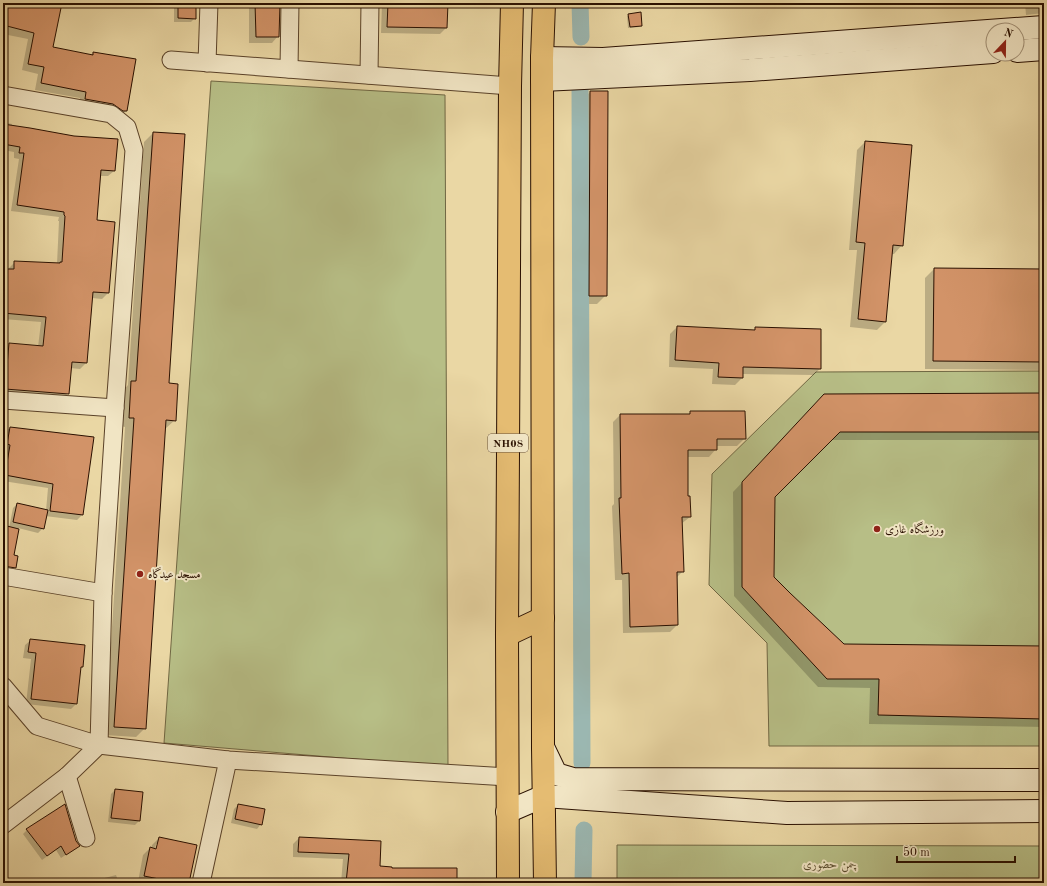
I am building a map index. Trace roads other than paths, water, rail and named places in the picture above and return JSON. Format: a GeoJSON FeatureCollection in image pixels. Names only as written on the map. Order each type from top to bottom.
{"type":"FeatureCollection","features":[{"type":"Feature","properties":{"kind":"highway","name":"NH08"},"geometry":{"type":"LineString","coordinates":[[508,883],[507,635],[510,86],[512,3]]}},
{"type":"Feature","properties":{"kind":"highway","name":"NH08"},"geometry":{"type":"LineString","coordinates":[[544,3],[542,80],[543,747],[545,883]]}},
{"type":"Feature","properties":{"kind":"highway"},"geometry":{"type":"LineString","coordinates":[[507,635],[543,618]]}},
{"type":"Feature","properties":{"kind":"main road"},"geometry":{"type":"LineString","coordinates":[[542,58],[612,58],[1044,27]]}},
{"type":"Feature","properties":{"kind":"main road"},"geometry":{"type":"LineString","coordinates":[[1025,50],[1044,49]]}},
{"type":"Feature","properties":{"kind":"main road"},"geometry":{"type":"LineString","coordinates":[[542,80],[750,70],[985,53]]}},
{"type":"Feature","properties":{"kind":"main road"},"geometry":{"type":"LineString","coordinates":[[543,747],[556,774],[573,779],[1044,780]]}},
{"type":"Feature","properties":{"kind":"main road"},"geometry":{"type":"LineString","coordinates":[[507,812],[544,796],[787,813],[1044,810]]}},
{"type":"Feature","properties":{"kind":"street"},"geometry":{"type":"LineString","coordinates":[[207,63],[209,3]]}},
{"type":"Feature","properties":{"kind":"street"},"geometry":{"type":"LineString","coordinates":[[289,69],[290,3]]}},
{"type":"Feature","properties":{"kind":"street"},"geometry":{"type":"LineString","coordinates":[[368,75],[370,3]]}},
{"type":"Feature","properties":{"kind":"street"},"geometry":{"type":"LineString","coordinates":[[171,60],[510,86]]}},
{"type":"Feature","properties":{"kind":"street"},"geometry":{"type":"LineString","coordinates":[[3,95],[111,114],[127,127],[134,150],[114,408],[103,593],[99,745],[67,776],[3,825]]}},
{"type":"Feature","properties":{"kind":"street"},"geometry":{"type":"LineString","coordinates":[[3,400],[114,408]]}},
{"type":"Feature","properties":{"kind":"street"},"geometry":{"type":"LineString","coordinates":[[3,576],[103,593]]}},
{"type":"Feature","properties":{"kind":"street"},"geometry":{"type":"LineString","coordinates":[[3,686],[36,726],[99,745],[228,760],[508,777]]}},
{"type":"Feature","properties":{"kind":"street"},"geometry":{"type":"LineString","coordinates":[[201,883],[228,760]]}},
{"type":"Feature","properties":{"kind":"street"},"geometry":{"type":"LineString","coordinates":[[67,776],[86,838]]}},
{"type":"Feature","properties":{"kind":"waterway"},"geometry":{"type":"LineString","coordinates":[[580,3],[581,37]]}},
{"type":"Feature","properties":{"kind":"waterway"},"geometry":{"type":"LineString","coordinates":[[580,84],[582,763]]}},
{"type":"Feature","properties":{"kind":"waterway"},"geometry":{"type":"LineString","coordinates":[[583,883],[584,830]]}},
{"type":"Feature","properties":{"kind":"place","name":"ورزشگاه غازی"},"geometry":{"type":"Point","coordinates":[877,529]}},
{"type":"Feature","properties":{"kind":"place","name":"مسجد عیدگاه"},"geometry":{"type":"Point","coordinates":[140,574]}},
{"type":"Feature","properties":{"kind":"park label","name":"چمن حضوری"},"geometry":{"type":"Point","coordinates":[830,864]}}]}
